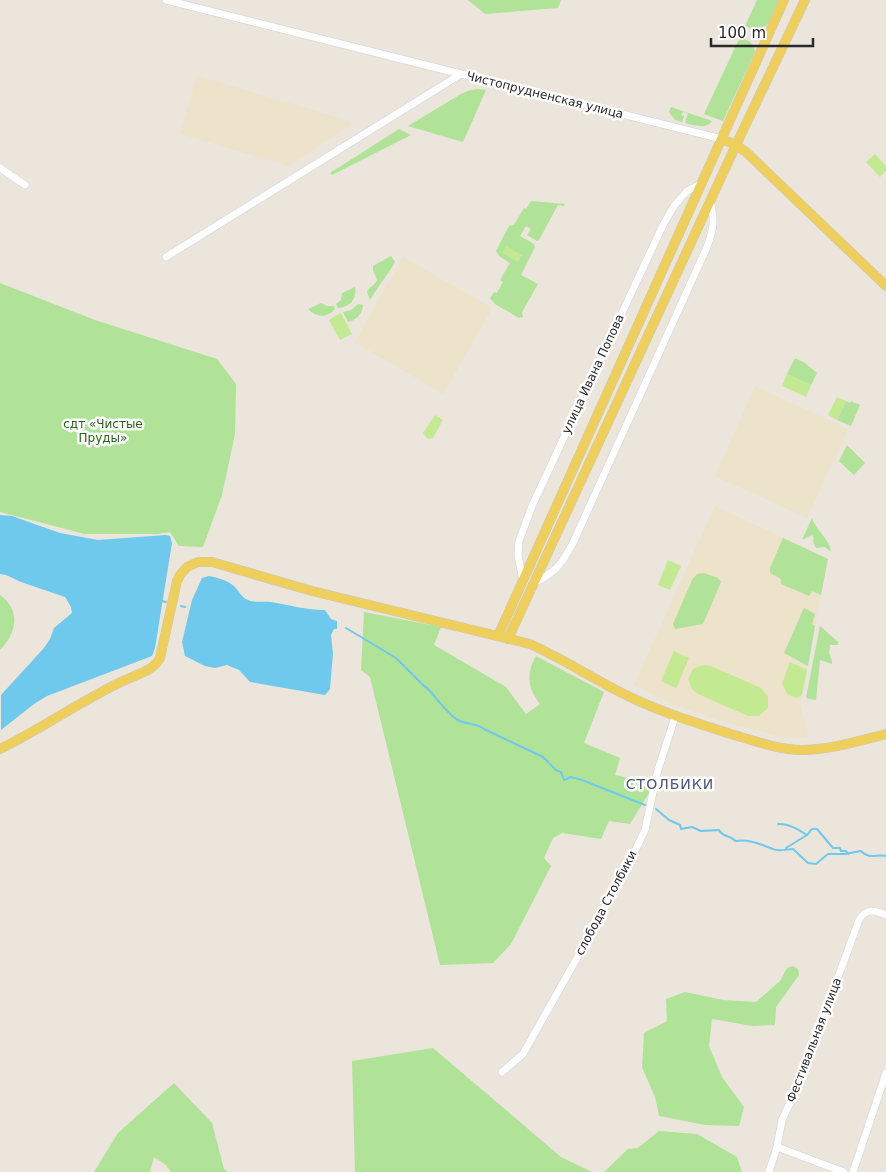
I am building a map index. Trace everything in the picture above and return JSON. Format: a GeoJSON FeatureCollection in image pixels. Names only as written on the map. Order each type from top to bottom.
{"type":"FeatureCollection","features":[{"type":"Feature","properties":{"kind":"main road","name":"улица Ивана Попова"},"geometry":{"type":"LineString","coordinates":[[498,636],[784,0]]}},
{"type":"Feature","properties":{"kind":"main road"},"geometry":{"type":"LineString","coordinates":[[508,638],[736,145],[806,0]]}},
{"type":"Feature","properties":{"kind":"main road","name":"Чистопрудненская улица"},"geometry":{"type":"LineString","coordinates":[[722,139],[736,145],[751,157],[886,286]]}},
{"type":"Feature","properties":{"kind":"main road"},"geometry":{"type":"LineString","coordinates":[[0,749],[23,738],[96,694],[153,668],[160,658],[177,581],[183,571],[198,562],[212,562],[224,565],[312,591],[508,638],[536,647],[625,695],[675,717],[743,738],[791,750],[814,749],[844,744],[886,734]]}},
{"type":"Feature","properties":{"kind":"street"},"geometry":{"type":"LineString","coordinates":[[166,0],[461,74]]}},
{"type":"Feature","properties":{"kind":"street","name":"Чистопрудненская улица"},"geometry":{"type":"LineString","coordinates":[[166,257],[461,74],[722,139]]}},
{"type":"Feature","properties":{"kind":"street"},"geometry":{"type":"LineString","coordinates":[[0,168],[24,185]]}},
{"type":"Feature","properties":{"kind":"street","name":"улица Ивана Попова"},"geometry":{"type":"LineString","coordinates":[[523,582],[518,555],[519,540],[532,506],[663,224],[686,191],[702,183]]}},
{"type":"Feature","properties":{"kind":"street"},"geometry":{"type":"LineString","coordinates":[[534,583],[550,574],[561,564],[573,543],[707,247],[714,229],[714,215],[710,201]]}},
{"type":"Feature","properties":{"kind":"street","name":"слобода Столбики"},"geometry":{"type":"LineString","coordinates":[[502,1072],[523,1054],[635,851],[644,830],[657,773],[675,717]]}},
{"type":"Feature","properties":{"kind":"street","name":"Фестивальная улица"},"geometry":{"type":"LineString","coordinates":[[769,1172],[777,1147],[782,1120],[799,1084],[859,920],[867,911],[872,910],[886,915]]}},
{"type":"Feature","properties":{"kind":"street"},"geometry":{"type":"LineString","coordinates":[[853,1172],[886,1073]]}},
{"type":"Feature","properties":{"kind":"street"},"geometry":{"type":"LineString","coordinates":[[777,1147],[844,1172]]}},
{"type":"Feature","properties":{"kind":"shaded area"},"geometry":{"type":"Polygon","coordinates":[[[197,76],[347,120],[351,125],[289,166],[180,134],[197,76]]]}},
{"type":"Feature","properties":{"kind":"shaded area"},"geometry":{"type":"Polygon","coordinates":[[[403,257],[492,308],[443,394],[355,342],[403,257]]]}},
{"type":"Feature","properties":{"kind":"shaded area"},"geometry":{"type":"Polygon","coordinates":[[[755,386],[848,429],[807,518],[715,476],[755,386]]]}},
{"type":"Feature","properties":{"kind":"shaded area"},"geometry":{"type":"Polygon","coordinates":[[[715,506],[828,559],[800,704],[809,737],[786,738],[724,722],[671,704],[634,685],[715,506]]]}},
{"type":"Feature","properties":{"kind":"green space"},"geometry":{"type":"Polygon","coordinates":[[[468,0],[561,0],[558,8],[485,14],[468,0]]]}},
{"type":"Feature","properties":{"kind":"green space"},"geometry":{"type":"Polygon","coordinates":[[[757,0],[780,0],[767,25],[756,30],[745,26],[757,0]]]}},
{"type":"Feature","properties":{"kind":"green space"},"geometry":{"type":"Polygon","coordinates":[[[740,37],[750,42],[755,52],[723,121],[704,114],[740,37]]]}},
{"type":"Feature","properties":{"kind":"green space"},"geometry":{"type":"Polygon","coordinates":[[[478,89],[486,90],[463,142],[408,126],[461,94],[478,89]]]}},
{"type":"Feature","properties":{"kind":"green space"},"geometry":{"type":"Polygon","coordinates":[[[671,107],[712,121],[703,126],[685,123],[688,113],[683,112],[681,115],[684,116],[682,122],[675,120],[669,112],[671,107]]]}},
{"type":"Feature","properties":{"kind":"green space"},"geometry":{"type":"Polygon","coordinates":[[[399,129],[411,135],[332,175],[330,173],[399,129]]]}},
{"type":"Feature","properties":{"kind":"green space"},"geometry":{"type":"Polygon","coordinates":[[[875,154],[886,166],[886,171],[880,177],[866,162],[875,154]]]}},
{"type":"Feature","properties":{"kind":"green space"},"geometry":{"type":"Polygon","coordinates":[[[531,201],[565,204],[564,206],[558,205],[539,240],[537,241],[527,235],[531,229],[526,226],[520,236],[534,244],[535,247],[521,275],[538,284],[522,312],[523,317],[519,318],[495,304],[490,298],[494,292],[497,293],[503,282],[500,280],[510,263],[499,256],[496,251],[509,226],[514,225],[524,208],[526,209],[531,201]]]}},
{"type":"Feature","properties":{"kind":"green space"},"geometry":{"type":"Polygon","coordinates":[[[506,246],[522,255],[518,262],[502,253],[506,246]]]}},
{"type":"Feature","properties":{"kind":"green space"},"geometry":{"type":"Polygon","coordinates":[[[391,256],[395,262],[370,300],[367,292],[377,280],[373,266],[391,256]]]}},
{"type":"Feature","properties":{"kind":"green space","name":"сдт «Чистые Пруды»"},"geometry":{"type":"Polygon","coordinates":[[[0,283],[95,320],[217,359],[236,384],[235,434],[222,495],[203,547],[179,546],[170,532],[156,534],[85,534],[0,512],[0,283]]]}},
{"type":"Feature","properties":{"kind":"green space"},"geometry":{"type":"Polygon","coordinates":[[[355,287],[355,295],[352,302],[338,308],[336,304],[341,300],[342,293],[355,287]]]}},
{"type":"Feature","properties":{"kind":"green space"},"geometry":{"type":"Polygon","coordinates":[[[321,303],[327,306],[334,306],[335,309],[329,314],[322,316],[308,309],[321,303]]]}},
{"type":"Feature","properties":{"kind":"green space"},"geometry":{"type":"Polygon","coordinates":[[[358,304],[363,305],[362,311],[354,320],[348,322],[343,312],[351,310],[358,304]]]}},
{"type":"Feature","properties":{"kind":"green space"},"geometry":{"type":"Polygon","coordinates":[[[341,313],[352,334],[340,340],[329,320],[341,313]]]}},
{"type":"Feature","properties":{"kind":"green space"},"geometry":{"type":"Polygon","coordinates":[[[795,358],[805,363],[817,373],[811,385],[787,374],[795,358]]]}},
{"type":"Feature","properties":{"kind":"green space"},"geometry":{"type":"Polygon","coordinates":[[[787,374],[811,385],[806,397],[782,386],[787,374]]]}},
{"type":"Feature","properties":{"kind":"green space"},"geometry":{"type":"Polygon","coordinates":[[[837,397],[846,401],[837,420],[828,415],[837,397]]]}},
{"type":"Feature","properties":{"kind":"green space"},"geometry":{"type":"Polygon","coordinates":[[[846,401],[860,405],[851,426],[837,420],[846,401]]]}},
{"type":"Feature","properties":{"kind":"green space"},"geometry":{"type":"Polygon","coordinates":[[[435,415],[443,420],[433,438],[430,439],[423,433],[435,415]]]}},
{"type":"Feature","properties":{"kind":"green space"},"geometry":{"type":"Polygon","coordinates":[[[847,445],[865,463],[854,475],[839,461],[847,445]]]}},
{"type":"Feature","properties":{"kind":"green space"},"geometry":{"type":"Polygon","coordinates":[[[812,518],[828,543],[831,552],[825,547],[816,548],[812,535],[802,540],[812,518]]]}},
{"type":"Feature","properties":{"kind":"green space"},"geometry":{"type":"Polygon","coordinates":[[[783,538],[828,559],[821,595],[812,591],[809,596],[781,584],[781,579],[770,573],[770,568],[783,538]]]}},
{"type":"Feature","properties":{"kind":"green space"},"geometry":{"type":"Polygon","coordinates":[[[668,560],[681,566],[670,590],[658,585],[668,560]]]}},
{"type":"Feature","properties":{"kind":"green space"},"geometry":{"type":"Polygon","coordinates":[[[704,573],[718,578],[721,582],[703,624],[675,629],[673,624],[692,580],[697,574],[704,573]]]}},
{"type":"Feature","properties":{"kind":"green space"},"geometry":{"type":"Polygon","coordinates":[[[0,595],[11,608],[14,622],[10,636],[0,650],[0,595]]]}},
{"type":"Feature","properties":{"kind":"green space"},"geometry":{"type":"Polygon","coordinates":[[[804,608],[815,614],[812,624],[815,626],[808,666],[784,653],[804,608]]]}},
{"type":"Feature","properties":{"kind":"green space"},"geometry":{"type":"Polygon","coordinates":[[[364,612],[441,627],[434,645],[506,687],[526,714],[540,704],[532,692],[529,680],[529,674],[536,656],[604,692],[584,743],[620,758],[615,775],[652,788],[630,824],[609,821],[601,839],[562,833],[553,838],[544,858],[551,866],[511,944],[493,963],[440,965],[370,677],[361,670],[364,612]]]}},
{"type":"Feature","properties":{"kind":"green space"},"geometry":{"type":"Polygon","coordinates":[[[820,626],[838,642],[838,645],[830,645],[829,653],[832,664],[820,660],[816,700],[806,698],[820,626]]]}},
{"type":"Feature","properties":{"kind":"green space"},"geometry":{"type":"Polygon","coordinates":[[[674,651],[689,658],[676,688],[661,681],[674,651]]]}},
{"type":"Feature","properties":{"kind":"green space"},"geometry":{"type":"Polygon","coordinates":[[[790,662],[807,670],[802,695],[797,698],[788,695],[782,684],[790,662]]]}},
{"type":"Feature","properties":{"kind":"green space"},"geometry":{"type":"Polygon","coordinates":[[[703,665],[711,666],[761,688],[768,697],[768,708],[759,716],[748,716],[698,694],[692,689],[688,679],[693,669],[703,665]]]}},
{"type":"Feature","properties":{"kind":"green space"},"geometry":{"type":"Polygon","coordinates":[[[793,966],[798,969],[799,975],[776,1007],[775,1025],[753,1026],[712,1019],[709,1046],[722,1077],[744,1107],[739,1126],[705,1125],[659,1116],[655,1097],[642,1067],[644,1033],[667,1021],[666,999],[685,992],[723,1000],[756,1002],[780,981],[787,968],[793,966]]]}},
{"type":"Feature","properties":{"kind":"green space"},"geometry":{"type":"Polygon","coordinates":[[[433,1048],[561,1157],[592,1172],[355,1172],[352,1061],[433,1048]]]}},
{"type":"Feature","properties":{"kind":"green space"},"geometry":{"type":"Polygon","coordinates":[[[174,1083],[212,1123],[224,1169],[228,1172],[171,1172],[166,1165],[154,1157],[150,1172],[94,1172],[118,1133],[174,1083]]]}},
{"type":"Feature","properties":{"kind":"green space"},"geometry":{"type":"Polygon","coordinates":[[[659,1131],[697,1134],[737,1157],[742,1172],[604,1172],[628,1149],[638,1148],[659,1131]]]}},
{"type":"Feature","properties":{"kind":"water"},"geometry":{"type":"Polygon","coordinates":[[[0,515],[12,516],[60,533],[98,540],[166,535],[170,536],[172,543],[155,648],[152,656],[47,696],[1,730],[1,695],[44,648],[54,628],[72,613],[65,597],[0,574],[0,515]]]}},
{"type":"Feature","properties":{"kind":"water"},"geometry":{"type":"Polygon","coordinates":[[[209,576],[231,584],[248,600],[325,610],[331,619],[337,621],[337,629],[334,629],[331,635],[333,654],[330,689],[325,695],[250,682],[239,670],[227,665],[215,668],[205,666],[185,656],[182,642],[192,600],[202,578],[209,576]]]}},
{"type":"Feature","properties":{"kind":"waterway"},"geometry":{"type":"LineString","coordinates":[[162,601],[166,602]]}},
{"type":"Feature","properties":{"kind":"waterway"},"geometry":{"type":"LineString","coordinates":[[181,606],[185,607]]}},
{"type":"Feature","properties":{"kind":"waterway"},"geometry":{"type":"LineString","coordinates":[[346,628],[396,658],[458,720],[474,724],[543,757],[556,770],[561,772],[564,780],[571,777],[582,780],[645,805]]}},
{"type":"Feature","properties":{"kind":"waterway"},"geometry":{"type":"LineString","coordinates":[[656,809],[669,820],[680,825],[681,829],[692,827],[701,831],[719,830],[735,841],[750,841],[775,850],[793,849],[808,863],[816,864],[828,854],[845,854],[861,851],[870,856],[886,856]]}},
{"type":"Feature","properties":{"kind":"waterway"},"geometry":{"type":"LineString","coordinates":[[778,824],[797,829],[807,835],[811,830],[817,829],[833,848],[840,848],[841,851],[846,851],[848,854]]}},
{"type":"Feature","properties":{"kind":"waterway"},"geometry":{"type":"LineString","coordinates":[[786,848],[807,835]]}},
{"type":"Feature","properties":{"kind":"district","name":"СТОЛБИКИ"},"geometry":{"type":"Point","coordinates":[670,784]}}]}
